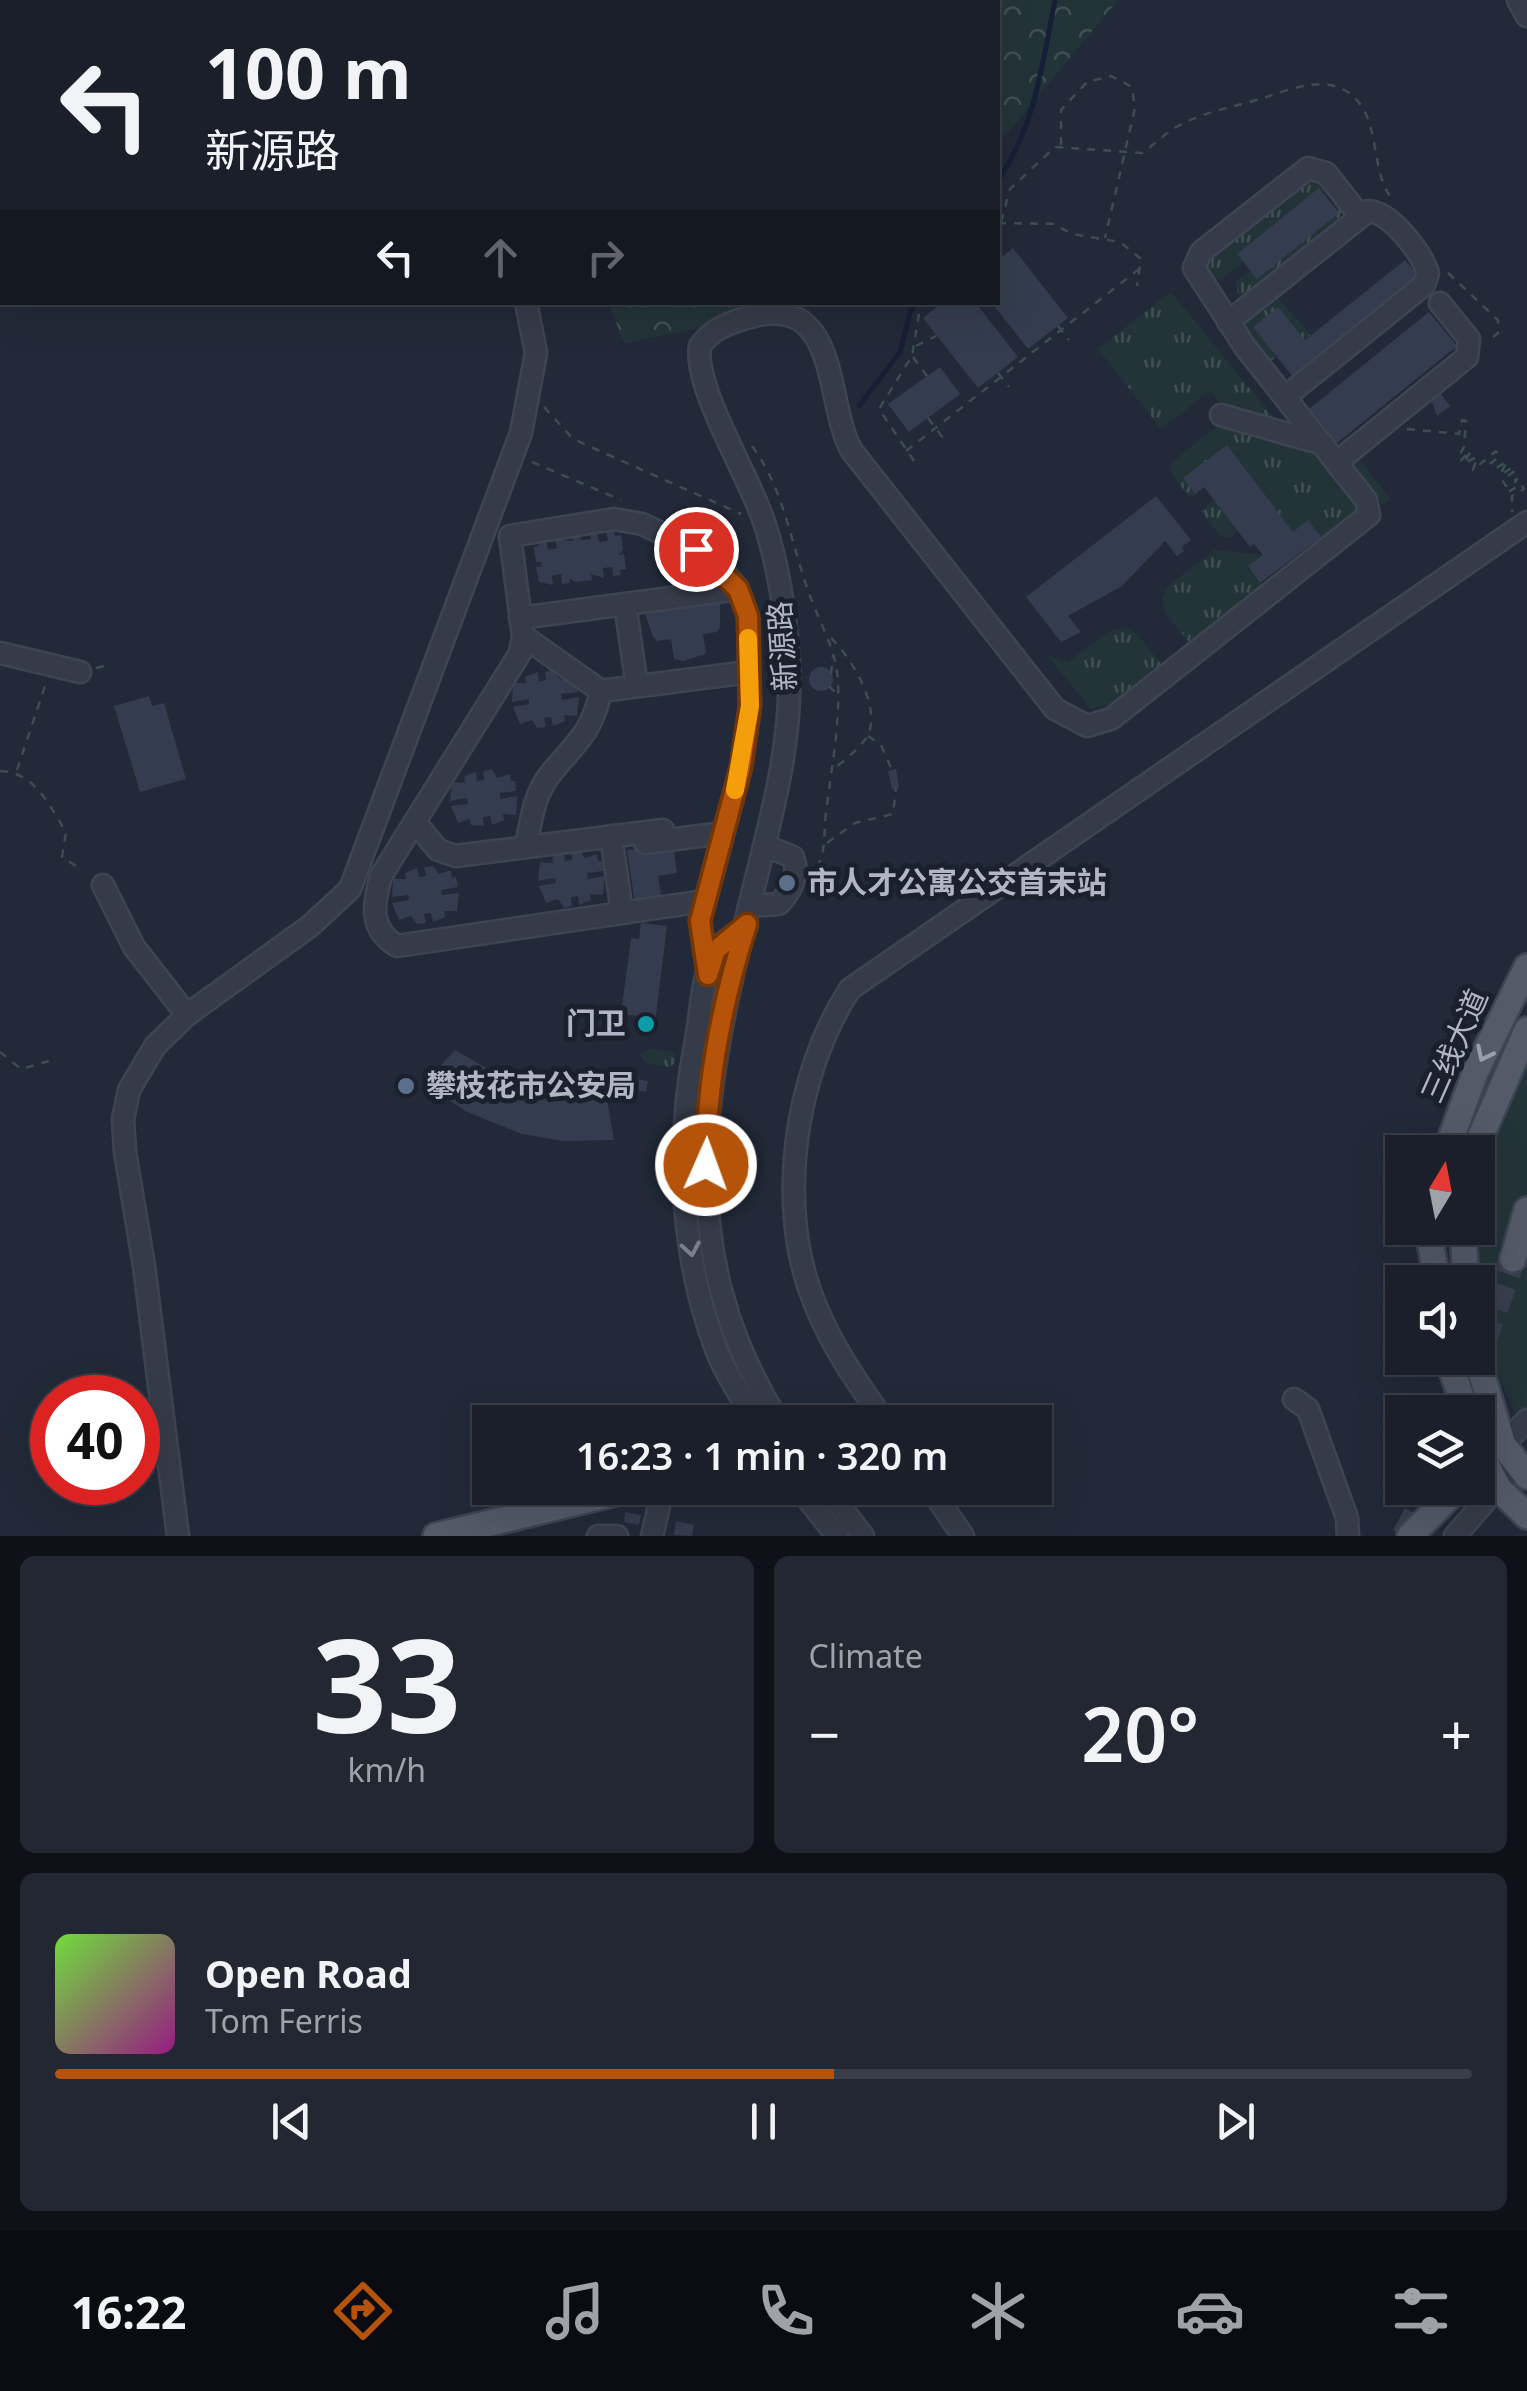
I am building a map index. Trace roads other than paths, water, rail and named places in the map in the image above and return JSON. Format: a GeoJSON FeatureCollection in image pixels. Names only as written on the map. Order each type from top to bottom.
{"type":"FeatureCollection","features":[{"type":"Feature","properties":{"kind":"main road","name":"三线大道"},"geometry":{"type":"LineString","coordinates":[[1452,1135],[1475,1073],[1527,967]]}},
{"type":"Feature","properties":{"kind":"main road","name":"三线大道"},"geometry":{"type":"LineString","coordinates":[[1481,1135],[1527,1030]]}},
{"type":"Feature","properties":{"kind":"main road"},"geometry":{"type":"LineString","coordinates":[[1513,1259],[1527,1210]]}},
{"type":"Feature","properties":{"kind":"main road"},"geometry":{"type":"LineString","coordinates":[[1483,1375],[1516,1462]]}},
{"type":"Feature","properties":{"kind":"main road"},"geometry":{"type":"LineString","coordinates":[[1495,1483],[1527,1516]]}},
{"type":"Feature","properties":{"kind":"main road"},"geometry":{"type":"LineString","coordinates":[[436,1536],[565,1505]]}},
{"type":"Feature","properties":{"kind":"main road"},"geometry":{"type":"LineString","coordinates":[[1412,1535],[1441,1505]]}},
{"type":"Feature","properties":{"kind":"street"},"geometry":{"type":"LineString","coordinates":[[1518,0],[1527,16]]}},
{"type":"Feature","properties":{"kind":"street"},"geometry":{"type":"LineString","coordinates":[[1360,216],[1320,170],[1308,168],[1196,256],[1195,274],[1337,462],[1470,352],[1466,334],[1440,303]]}},
{"type":"Feature","properties":{"kind":"street"},"geometry":{"type":"LineString","coordinates":[[1228,322],[1360,216],[1375,211],[1386,216],[1426,267],[1426,280],[1285,396]]}},
{"type":"Feature","properties":{"kind":"street"},"geometry":{"type":"LineString","coordinates":[[178,1536],[123,1120],[128,1090],[154,1046],[187,1015],[310,926],[350,889],[513,454],[532,388],[536,353],[527,305]]}},
{"type":"Feature","properties":{"kind":"street","name":"新源路"},"geometry":{"type":"LineString","coordinates":[[771,1405],[740,1349],[723,1302],[706,1202],[706,1128],[720,1016],[766,846],[787,721],[789,665],[765,525],[702,378],[700,346],[720,328],[771,314],[807,327],[824,351],[840,427],[852,451],[1054,709],[1087,726],[1111,719],[1366,520],[1366,500],[1337,462]]}},
{"type":"Feature","properties":{"kind":"street"},"geometry":{"type":"LineString","coordinates":[[1220,415],[1228,414],[1323,444]]}},
{"type":"Feature","properties":{"kind":"street"},"geometry":{"type":"LineString","coordinates":[[704,901],[398,946],[382,937],[374,920],[381,876],[520,652],[522,627],[510,536],[614,519],[642,524],[696,549],[738,589],[748,616],[749,677],[741,767],[700,921],[708,975]]}},
{"type":"Feature","properties":{"kind":"street"},"geometry":{"type":"LineString","coordinates":[[873,1405],[842,1360],[814,1303],[798,1246],[794,1188],[811,1076],[830,1020],[850,989],[1524,524]]}},
{"type":"Feature","properties":{"kind":"street"},"geometry":{"type":"LineString","coordinates":[[522,627],[625,604],[738,589]]}},
{"type":"Feature","properties":{"kind":"street"},"geometry":{"type":"LineString","coordinates":[[625,604],[636,686]]}},
{"type":"Feature","properties":{"kind":"street"},"geometry":{"type":"LineString","coordinates":[[522,627],[601,691],[749,677]]}},
{"type":"Feature","properties":{"kind":"street"},"geometry":{"type":"LineString","coordinates":[[0,653],[80,672]]}},
{"type":"Feature","properties":{"kind":"street"},"geometry":{"type":"LineString","coordinates":[[700,689],[749,677]]}},
{"type":"Feature","properties":{"kind":"street"},"geometry":{"type":"LineString","coordinates":[[526,847],[533,806],[551,772],[578,747],[594,722],[601,691]]}},
{"type":"Feature","properties":{"kind":"street"},"geometry":{"type":"LineString","coordinates":[[415,822],[424,838],[438,850],[456,856],[723,833]]}},
{"type":"Feature","properties":{"kind":"street"},"geometry":{"type":"LineString","coordinates":[[612,842],[663,830]]}},
{"type":"Feature","properties":{"kind":"street"},"geometry":{"type":"LineString","coordinates":[[612,842],[622,913]]}},
{"type":"Feature","properties":{"kind":"street"},"geometry":{"type":"LineString","coordinates":[[748,915],[779,904],[792,886],[796,870],[793,857],[766,846]]}},
{"type":"Feature","properties":{"kind":"street"},"geometry":{"type":"LineString","coordinates":[[104,885],[134,947],[187,1015]]}},
{"type":"Feature","properties":{"kind":"street","name":"新源路"},"geometry":{"type":"LineString","coordinates":[[747,1405],[716,1350],[686,1218],[682,1146],[708,975],[716,950],[748,915]]}},
{"type":"Feature","properties":{"kind":"street"},"geometry":{"type":"LineString","coordinates":[[1294,1400],[1308,1409],[1347,1518],[1348,1536]]}},
{"type":"Feature","properties":{"kind":"street"},"geometry":{"type":"LineString","coordinates":[[1455,1536],[1499,1489],[1516,1462],[1527,1420]]}},
{"type":"Feature","properties":{"kind":"street"},"geometry":{"type":"LineString","coordinates":[[652,1536],[659,1505]]}},
{"type":"Feature","properties":{"kind":"street"},"geometry":{"type":"LineString","coordinates":[[813,1505],[837,1536]]}},
{"type":"Feature","properties":{"kind":"street"},"geometry":{"type":"LineString","coordinates":[[839,1505],[862,1536]]}},
{"type":"Feature","properties":{"kind":"street"},"geometry":{"type":"LineString","coordinates":[[942,1505],[963,1536]]}},
{"type":"Feature","properties":{"kind":"street"},"geometry":{"type":"LineString","coordinates":[[598,1536],[617,1536]]}},
{"type":"Feature","properties":{"kind":"waterway"},"geometry":{"type":"LineString","coordinates":[[1000,178],[1029,116],[1055,0]]}},
{"type":"Feature","properties":{"kind":"waterway"},"geometry":{"type":"LineString","coordinates":[[859,406],[900,352],[912,305]]}},
{"type":"Feature","properties":{"kind":"tunnel"},"geometry":{"type":"LineString","coordinates":[[1471,1379],[1513,1259]]}},
{"type":"Feature","properties":{"kind":"tunnel"},"geometry":{"type":"LineString","coordinates":[[1404,1536],[1421,1505]]}},
{"type":"Feature","properties":{"kind":"place","name":"市人才公寓公交首末站"},"geometry":{"type":"Point","coordinates":[787,883]}},
{"type":"Feature","properties":{"kind":"place","name":"门卫"},"geometry":{"type":"Point","coordinates":[646,1024]}},
{"type":"Feature","properties":{"kind":"place","name":"攀枝花市公安局"},"geometry":{"type":"Point","coordinates":[406,1086]}}]}
